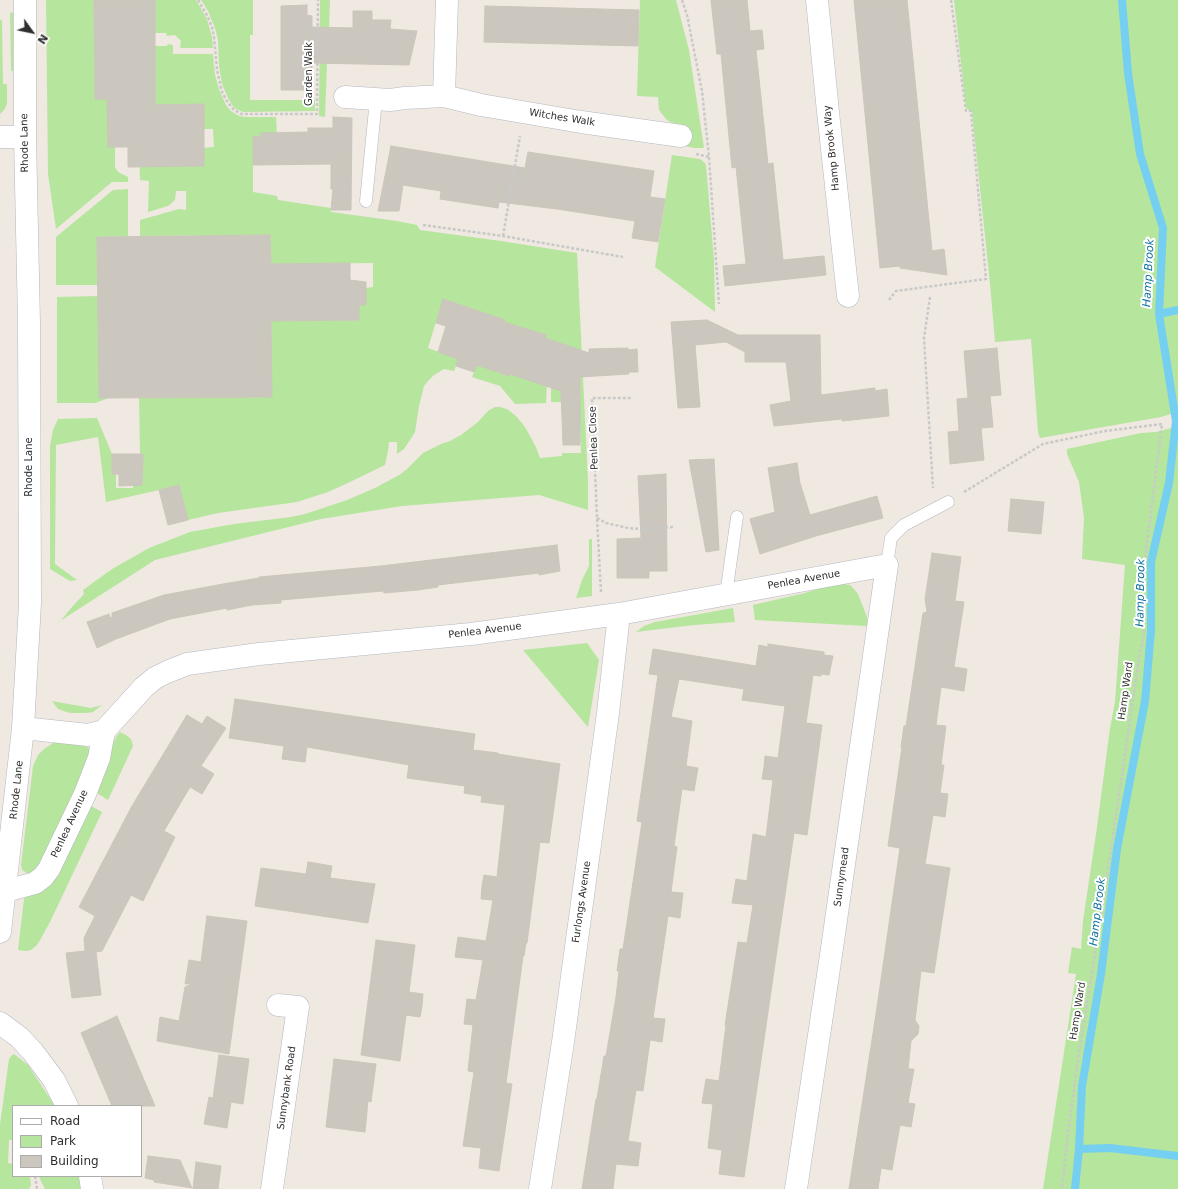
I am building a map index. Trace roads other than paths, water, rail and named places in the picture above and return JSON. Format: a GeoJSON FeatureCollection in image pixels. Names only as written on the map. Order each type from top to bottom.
{"type":"FeatureCollection","features":[{"type":"Feature","properties":{"kind":"street","name":"Rhode Lane"},"geometry":{"type":"LineString","coordinates":[[0,932],[24,728],[30,603],[29,323],[25,137],[26,0]]}},
{"type":"Feature","properties":{"kind":"street"},"geometry":{"type":"LineString","coordinates":[[444,96],[447,0]]}},
{"type":"Feature","properties":{"kind":"street","name":"Hamp Brook Way"},"geometry":{"type":"LineString","coordinates":[[817,0],[848,296]]}},
{"type":"Feature","properties":{"kind":"street","name":"Witches Walk"},"geometry":{"type":"LineString","coordinates":[[345,97],[390,100],[444,96],[481,105],[581,122],[681,136]]}},
{"type":"Feature","properties":{"kind":"street"},"geometry":{"type":"LineString","coordinates":[[0,137],[25,137]]}},
{"type":"Feature","properties":{"kind":"street","name":"Penlea Avenue"},"geometry":{"type":"LineString","coordinates":[[6,891],[35,883],[43,877],[49,869],[82,801],[99,758],[104,731],[144,687],[155,678],[187,664],[259,654],[471,634],[610,616],[887,565]]}},
{"type":"Feature","properties":{"kind":"street","name":"Sunnymead"},"geometry":{"type":"LineString","coordinates":[[796,1189],[887,565]]}},
{"type":"Feature","properties":{"kind":"street","name":"Furlongs Avenue"},"geometry":{"type":"LineString","coordinates":[[540,1189],[566,1018],[608,713],[610,616]]}},
{"type":"Feature","properties":{"kind":"street"},"geometry":{"type":"LineString","coordinates":[[24,728],[88,735],[104,731]]}},
{"type":"Feature","properties":{"kind":"street","name":"Sunnybank Road"},"geometry":{"type":"LineString","coordinates":[[272,1189],[298,1007],[278,1004]]}},
{"type":"Feature","properties":{"kind":"street"},"geometry":{"type":"LineString","coordinates":[[0,1023],[19,1037],[34,1052],[54,1080],[66,1105]]}},
{"type":"Feature","properties":{"kind":"street"},"geometry":{"type":"LineString","coordinates":[[90,1177],[92,1189]]}},
{"type":"Feature","properties":{"kind":"lane"},"geometry":{"type":"LineString","coordinates":[[366,201],[376,99]]}},
{"type":"Feature","properties":{"kind":"lane"},"geometry":{"type":"LineString","coordinates":[[887,565],[891,538],[904,525],[948,502]]}},
{"type":"Feature","properties":{"kind":"lane"},"geometry":{"type":"LineString","coordinates":[[726,594],[737,517]]}},
{"type":"Feature","properties":{"kind":"waterway","name":"Hamp Brook"},"geometry":{"type":"LineString","coordinates":[[1075,1189],[1079,1149],[1082,1086],[1101,974],[1117,849],[1145,701],[1151,631],[1151,562],[1169,483],[1176,421],[1159,314],[1163,228],[1140,154],[1128,73],[1122,0]]}},
{"type":"Feature","properties":{"kind":"waterway"},"geometry":{"type":"LineString","coordinates":[[1159,314],[1178,310]]}},
{"type":"Feature","properties":{"kind":"waterway"},"geometry":{"type":"LineString","coordinates":[[1079,1149],[1110,1148],[1178,1156]]}}]}
